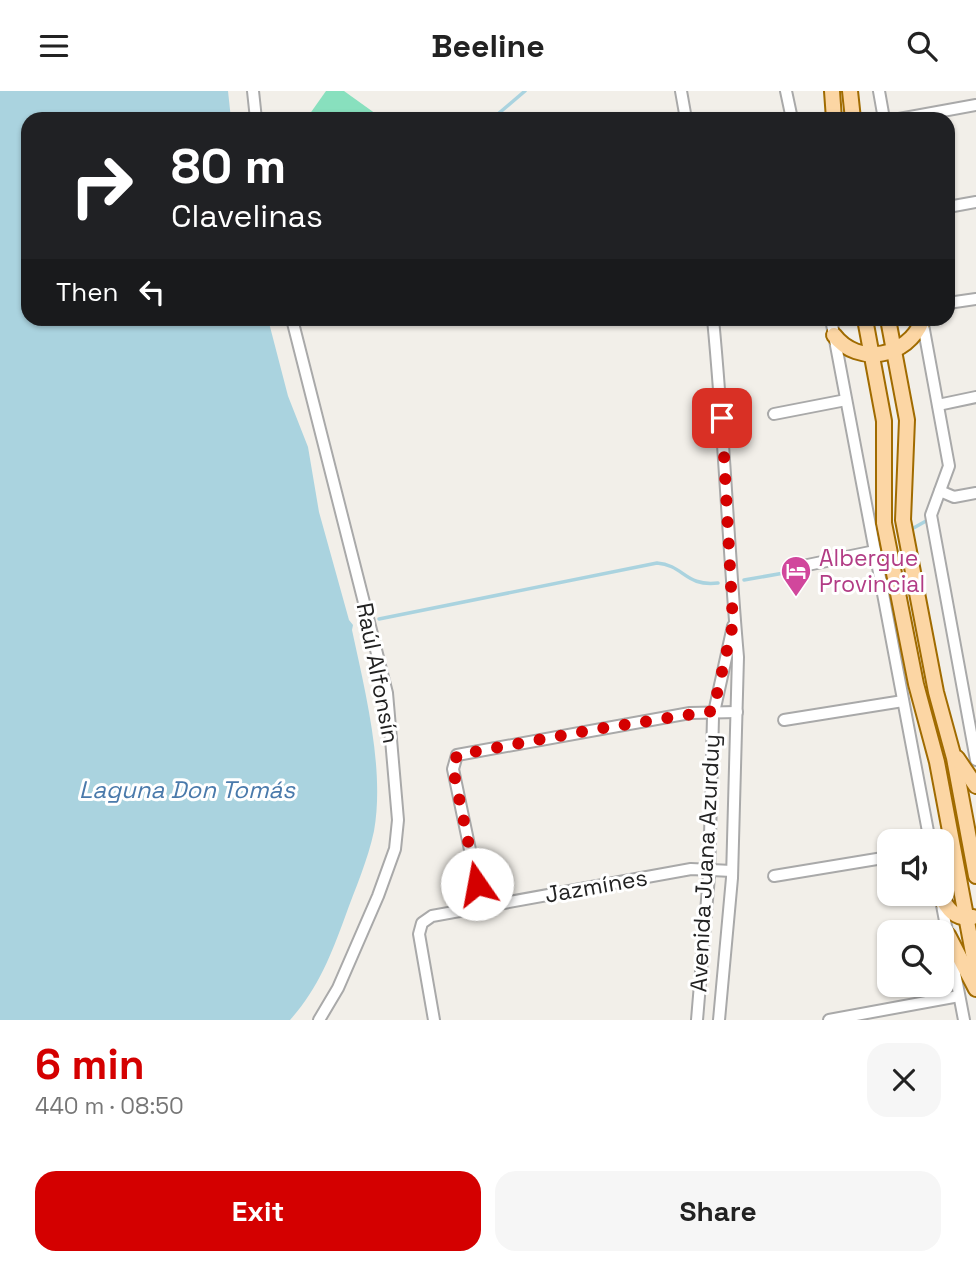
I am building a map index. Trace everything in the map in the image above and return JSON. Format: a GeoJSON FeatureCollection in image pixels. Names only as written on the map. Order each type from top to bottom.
{"type":"FeatureCollection","features":[{"type":"Feature","properties":{"kind":"main road"},"geometry":{"type":"LineString","coordinates":[[832,91],[834,112]]}},
{"type":"Feature","properties":{"kind":"main road"},"geometry":{"type":"LineString","coordinates":[[850,91],[852,112]]}},
{"type":"Feature","properties":{"kind":"main road"},"geometry":{"type":"LineString","coordinates":[[866,326],[884,426],[884,523],[949,829]]}},
{"type":"Feature","properties":{"kind":"main road"},"geometry":{"type":"LineString","coordinates":[[889,326],[907,420],[903,520],[936,692],[971,827],[976,876]]}},
{"type":"Feature","properties":{"kind":"main road"},"geometry":{"type":"LineString","coordinates":[[834,335],[850,350],[872,355],[894,350],[914,337],[919,326]]}},
{"type":"Feature","properties":{"kind":"main road"},"geometry":{"type":"LineString","coordinates":[[951,749],[976,786]]}},
{"type":"Feature","properties":{"kind":"main road"},"geometry":{"type":"LineString","coordinates":[[954,832],[971,827]]}},
{"type":"Feature","properties":{"kind":"main road"},"geometry":{"type":"LineString","coordinates":[[954,849],[971,917],[976,969]]}},
{"type":"Feature","properties":{"kind":"main road"},"geometry":{"type":"LineString","coordinates":[[947,906],[950,911],[971,917]]}},
{"type":"Feature","properties":{"kind":"main road"},"geometry":{"type":"LineString","coordinates":[[954,947],[976,989]]}},
{"type":"Feature","properties":{"kind":"street"},"geometry":{"type":"LineString","coordinates":[[253,91],[255,112]]}},
{"type":"Feature","properties":{"kind":"street"},"geometry":{"type":"LineString","coordinates":[[681,91],[685,112]]}},
{"type":"Feature","properties":{"kind":"street"},"geometry":{"type":"LineString","coordinates":[[786,91],[790,112]]}},
{"type":"Feature","properties":{"kind":"street"},"geometry":{"type":"LineString","coordinates":[[879,91],[883,112]]}},
{"type":"Feature","properties":{"kind":"street"},"geometry":{"type":"LineString","coordinates":[[938,112],[976,105]]}},
{"type":"Feature","properties":{"kind":"street"},"geometry":{"type":"LineString","coordinates":[[955,206],[976,201]]}},
{"type":"Feature","properties":{"kind":"street"},"geometry":{"type":"LineString","coordinates":[[955,302],[976,299]]}},
{"type":"Feature","properties":{"kind":"street","name":"Raúl Alfonsín"},"geometry":{"type":"LineString","coordinates":[[294,326],[387,693],[398,820],[395,849],[381,889],[338,988],[318,1020]]}},
{"type":"Feature","properties":{"kind":"street","name":"Avenida Juana Azurduy"},"geometry":{"type":"LineString","coordinates":[[714,326],[726,463],[733,624],[738,657],[732,871],[719,1020]]}},
{"type":"Feature","properties":{"kind":"street"},"geometry":{"type":"LineString","coordinates":[[832,326],[928,829]]}},
{"type":"Feature","properties":{"kind":"street"},"geometry":{"type":"LineString","coordinates":[[923,326],[949,466],[930,515],[970,697],[976,760]]}},
{"type":"Feature","properties":{"kind":"street"},"geometry":{"type":"LineString","coordinates":[[937,405],[976,397]]}},
{"type":"Feature","properties":{"kind":"street"},"geometry":{"type":"LineString","coordinates":[[774,414],[846,400]]}},
{"type":"Feature","properties":{"kind":"street"},"geometry":{"type":"LineString","coordinates":[[940,491],[954,497],[976,493]]}},
{"type":"Feature","properties":{"kind":"street"},"geometry":{"type":"LineString","coordinates":[[793,568],[875,551]]}},
{"type":"Feature","properties":{"kind":"street","name":"Avenida Juana Azurduy"},"geometry":{"type":"LineString","coordinates":[[697,1020],[710,868],[713,711],[733,624]]}},
{"type":"Feature","properties":{"kind":"street"},"geometry":{"type":"LineString","coordinates":[[784,720],[903,701]]}},
{"type":"Feature","properties":{"kind":"street"},"geometry":{"type":"LineString","coordinates":[[482,907],[453,769],[455,757],[466,751],[713,711],[737,712]]}},
{"type":"Feature","properties":{"kind":"street"},"geometry":{"type":"LineString","coordinates":[[774,876],[877,859]]}},
{"type":"Feature","properties":{"kind":"street","name":"Jazmínes"},"geometry":{"type":"LineString","coordinates":[[433,1020],[419,938],[422,923],[432,916],[685,870],[710,868],[732,871]]}},
{"type":"Feature","properties":{"kind":"street"},"geometry":{"type":"LineString","coordinates":[[954,968],[964,1020]]}},
{"type":"Feature","properties":{"kind":"street"},"geometry":{"type":"LineString","coordinates":[[828,1020],[959,996]]}},
{"type":"Feature","properties":{"kind":"green space"},"geometry":{"type":"Polygon","coordinates":[[[326,91],[344,91],[373,112],[311,112],[326,91]]]}},
{"type":"Feature","properties":{"kind":"water","name":"Laguna Don Tomás"},"geometry":{"type":"Polygon","coordinates":[[[0,91],[228,91],[230,112],[21,112],[21,326],[270,326],[288,396],[308,447],[319,512],[349,620],[353,625],[375,756],[377,807],[374,831],[361,874],[323,971],[290,1020],[0,1020],[0,91]]]}},
{"type":"Feature","properties":{"kind":"waterway"},"geometry":{"type":"LineString","coordinates":[[500,112],[525,91]]}},
{"type":"Feature","properties":{"kind":"waterway"},"geometry":{"type":"LineString","coordinates":[[910,530],[926,521]]}},
{"type":"Feature","properties":{"kind":"waterway"},"geometry":{"type":"LineString","coordinates":[[379,619],[657,563],[673,568],[698,582],[718,583]]}},
{"type":"Feature","properties":{"kind":"waterway"},"geometry":{"type":"LineString","coordinates":[[744,580],[784,573]]}},
{"type":"Feature","properties":{"kind":"place","name":"Albergue Provincial"},"geometry":{"type":"Point","coordinates":[796,598]}},
{"type":"Feature","properties":{"kind":"route"},"geometry":{"type":"LineString","coordinates":[[477,884],[453,769],[457,755],[466,751],[713,711],[733,624],[722,418]]}}]}
